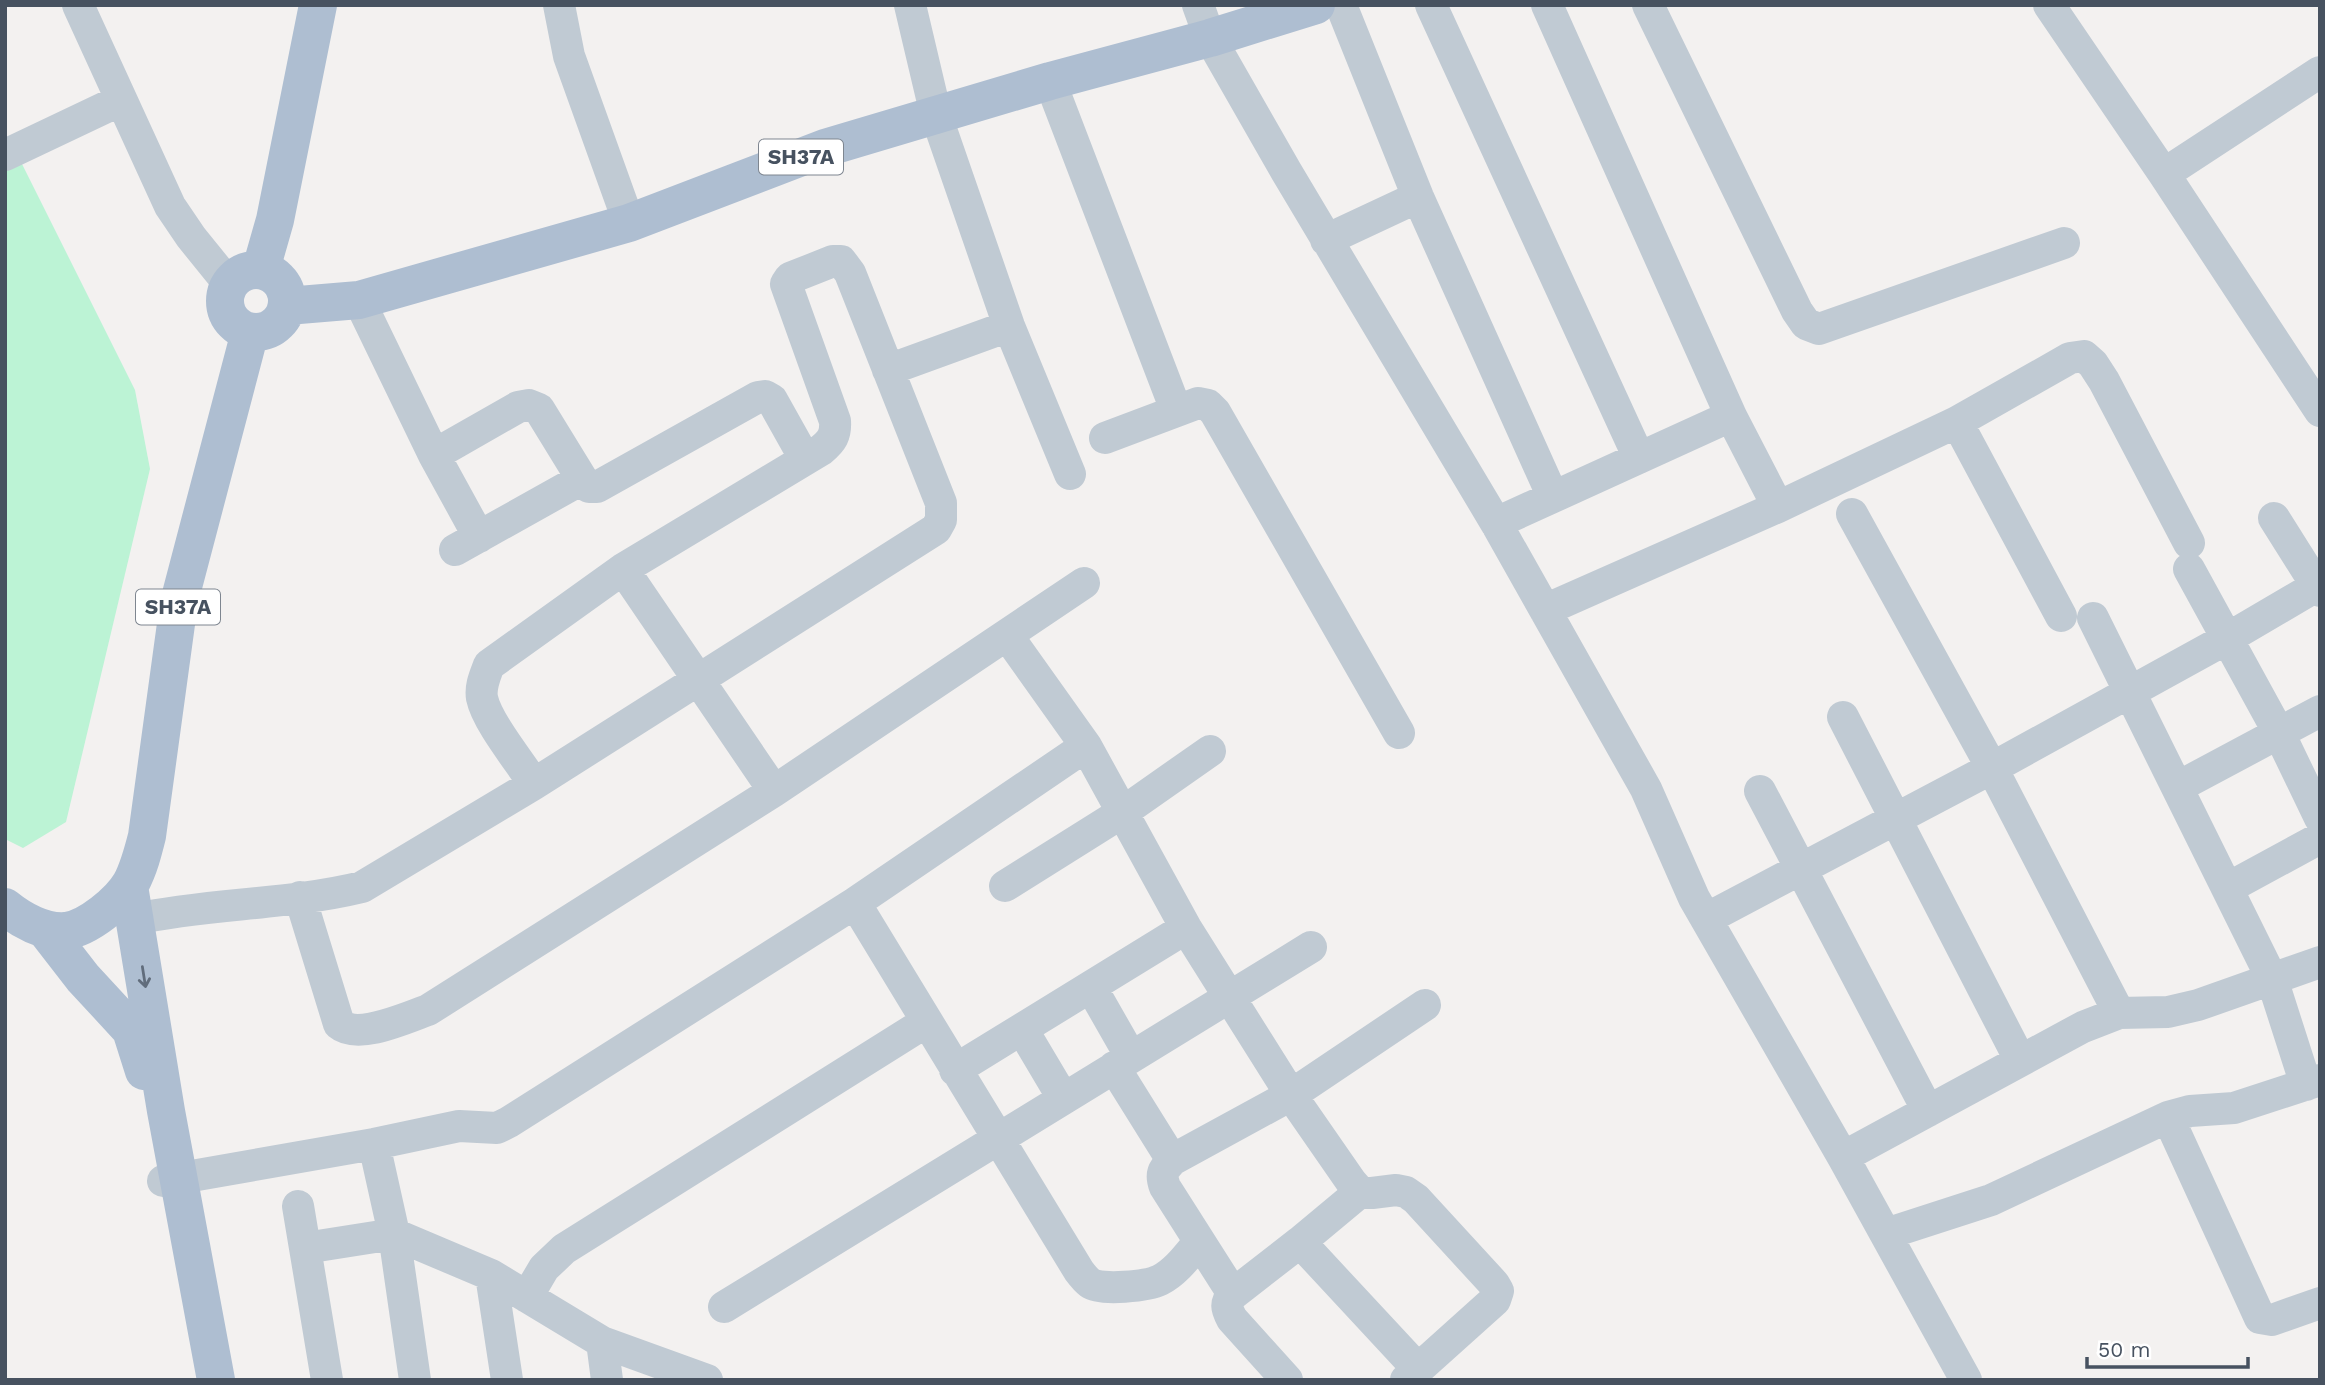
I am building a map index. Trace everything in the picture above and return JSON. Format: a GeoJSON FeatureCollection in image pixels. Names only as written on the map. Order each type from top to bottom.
{"type":"FeatureCollection","features":[{"type":"Feature","properties":{"kind":"main road"},"geometry":{"type":"LineString","coordinates":[[245,277],[273,274],[282,282],[287,293],[287,306],[283,317],[274,326],[250,332],[239,328],[230,319],[225,308],[225,295],[245,277],[275,220],[318,5]]}},
{"type":"Feature","properties":{"kind":"main road","name":"SH37A"},"geometry":{"type":"LineString","coordinates":[[287,306],[359,300],[629,223],[825,148],[1050,81],[1204,22],[1315,5]]}},
{"type":"Feature","properties":{"kind":"main road","name":"SH37A"},"geometry":{"type":"LineString","coordinates":[[45,929],[67,931],[95,918],[114,905],[132,902],[147,836],[179,602],[250,332]]}},
{"type":"Feature","properties":{"kind":"main road"},"geometry":{"type":"LineString","coordinates":[[132,902],[196,1380]]}},
{"type":"Feature","properties":{"kind":"main road"},"geometry":{"type":"LineString","coordinates":[[5,907],[45,929],[83,978],[131,1030],[142,1061],[171,1180],[216,1380]]}},
{"type":"Feature","properties":{"kind":"street"},"geometry":{"type":"LineString","coordinates":[[78,5],[170,206],[191,237],[245,277]]}},
{"type":"Feature","properties":{"kind":"street"},"geometry":{"type":"LineString","coordinates":[[559,5],[569,56],[629,223]]}},
{"type":"Feature","properties":{"kind":"street"},"geometry":{"type":"LineString","coordinates":[[910,5],[936,115],[1009,326],[1070,474]]}},
{"type":"Feature","properties":{"kind":"street"},"geometry":{"type":"LineString","coordinates":[[1341,5],[1418,198],[1553,497]]}},
{"type":"Feature","properties":{"kind":"street"},"geometry":{"type":"LineString","coordinates":[[1431,5],[1639,458]]}},
{"type":"Feature","properties":{"kind":"street"},"geometry":{"type":"LineString","coordinates":[[1547,5],[1731,416],[1778,507]]}},
{"type":"Feature","properties":{"kind":"street"},"geometry":{"type":"LineString","coordinates":[[1648,5],[1797,311],[1806,324],[1819,330],[2064,243]]}},
{"type":"Feature","properties":{"kind":"street"},"geometry":{"type":"LineString","coordinates":[[2049,5],[2320,411]]}},
{"type":"Feature","properties":{"kind":"street"},"geometry":{"type":"LineString","coordinates":[[1204,22],[1326,240],[1496,523],[1646,789],[1694,898],[1843,1157],[1966,1380]]}},
{"type":"Feature","properties":{"kind":"street"},"geometry":{"type":"LineString","coordinates":[[2164,174],[2320,72]]}},
{"type":"Feature","properties":{"kind":"street"},"geometry":{"type":"LineString","coordinates":[[1050,81],[1176,410]]}},
{"type":"Feature","properties":{"kind":"street"},"geometry":{"type":"LineString","coordinates":[[5,155],[121,100]]}},
{"type":"Feature","properties":{"kind":"street"},"geometry":{"type":"LineString","coordinates":[[1326,240],[1418,198]]}},
{"type":"Feature","properties":{"kind":"street"},"geometry":{"type":"LineString","coordinates":[[132,902],[177,910],[336,893],[362,887],[534,784],[936,529],[942,520],[941,503],[846,266],[841,261],[833,261],[790,278],[786,284],[835,421],[836,433],[831,442],[623,569],[489,665],[482,681],[482,697],[489,715],[534,784]]}},
{"type":"Feature","properties":{"kind":"street"},"geometry":{"type":"LineString","coordinates":[[359,300],[433,455],[467,544],[582,479]]}},
{"type":"Feature","properties":{"kind":"street"},"geometry":{"type":"LineString","coordinates":[[888,370],[1009,326]]}},
{"type":"Feature","properties":{"kind":"street"},"geometry":{"type":"LineString","coordinates":[[1545,610],[1778,507],[1957,422],[2070,358],[2084,356],[2104,381],[2228,638],[2279,733],[2320,818]]}},
{"type":"Feature","properties":{"kind":"street"},"geometry":{"type":"LineString","coordinates":[[433,455],[518,407],[529,404],[539,409],[582,479],[589,487],[597,487],[758,397],[765,396],[772,400],[805,459]]}},
{"type":"Feature","properties":{"kind":"street"},"geometry":{"type":"LineString","coordinates":[[1105,438],[1198,403],[1208,405],[1215,412],[1399,733]]}},
{"type":"Feature","properties":{"kind":"street"},"geometry":{"type":"LineString","coordinates":[[1496,523],[1731,416]]}},
{"type":"Feature","properties":{"kind":"street"},"geometry":{"type":"LineString","coordinates":[[1957,422],[2061,617]]}},
{"type":"Feature","properties":{"kind":"street"},"geometry":{"type":"LineString","coordinates":[[1852,514],[1992,768],[2119,1013]]}},
{"type":"Feature","properties":{"kind":"street"},"geometry":{"type":"LineString","coordinates":[[1706,919],[1992,768],[2319,587],[2274,518]]}},
{"type":"Feature","properties":{"kind":"street"},"geometry":{"type":"LineString","coordinates":[[623,569],[774,791]]}},
{"type":"Feature","properties":{"kind":"street"},"geometry":{"type":"LineString","coordinates":[[300,897],[339,1024],[346,1029],[357,1031],[400,1021],[428,1010],[774,791],[1084,583]]}},
{"type":"Feature","properties":{"kind":"street"},"geometry":{"type":"LineString","coordinates":[[1886,1234],[1991,1200],[2168,1116],[2190,1111],[2235,1108],[2313,1083],[2272,979],[2094,618]]}},
{"type":"Feature","properties":{"kind":"street"},"geometry":{"type":"LineString","coordinates":[[1007,635],[1086,746],[1186,928],[1291,1095],[1360,1192]]}},
{"type":"Feature","properties":{"kind":"street"},"geometry":{"type":"LineString","coordinates":[[2178,787],[2320,711]]}},
{"type":"Feature","properties":{"kind":"street"},"geometry":{"type":"LineString","coordinates":[[1843,716],[2020,1060]]}},
{"type":"Feature","properties":{"kind":"street"},"geometry":{"type":"LineString","coordinates":[[171,1180],[458,1126],[497,1128],[855,903],[1086,746]]}},
{"type":"Feature","properties":{"kind":"street"},"geometry":{"type":"LineString","coordinates":[[1005,886],[1123,812],[1210,751]]}},
{"type":"Feature","properties":{"kind":"street"},"geometry":{"type":"LineString","coordinates":[[1760,791],[1928,1111]]}},
{"type":"Feature","properties":{"kind":"street"},"geometry":{"type":"LineString","coordinates":[[2228,888],[2320,838]]}},
{"type":"Feature","properties":{"kind":"street"},"geometry":{"type":"LineString","coordinates":[[855,903],[955,1070],[1089,1283],[1099,1287],[1116,1287],[1159,1281],[1199,1242]]}},
{"type":"Feature","properties":{"kind":"street"},"geometry":{"type":"LineString","coordinates":[[955,1070],[1186,928]]}},
{"type":"Feature","properties":{"kind":"street"},"geometry":{"type":"LineString","coordinates":[[724,1307],[1311,947]]}},
{"type":"Feature","properties":{"kind":"street"},"geometry":{"type":"LineString","coordinates":[[1843,1157],[2083,1027],[2119,1013],[2168,1012],[2198,1005],[2320,962]]}},
{"type":"Feature","properties":{"kind":"street"},"geometry":{"type":"LineString","coordinates":[[1091,987],[1122,1062],[1172,1160]]}},
{"type":"Feature","properties":{"kind":"street"},"geometry":{"type":"LineString","coordinates":[[1233,1294],[1162,1178],[1163,1170],[1172,1160],[1291,1095],[1425,1005]]}},
{"type":"Feature","properties":{"kind":"street"},"geometry":{"type":"LineString","coordinates":[[527,1297],[544,1268],[564,1249],[926,1022]]}},
{"type":"Feature","properties":{"kind":"street"},"geometry":{"type":"LineString","coordinates":[[1022,1029],[1063,1098]]}},
{"type":"Feature","properties":{"kind":"street"},"geometry":{"type":"LineString","coordinates":[[2168,1116],[2260,1318],[2272,1320],[2320,1303]]}},
{"type":"Feature","properties":{"kind":"street"},"geometry":{"type":"LineString","coordinates":[[373,1144],[394,1234],[415,1380]]}},
{"type":"Feature","properties":{"kind":"street"},"geometry":{"type":"LineString","coordinates":[[1287,1380],[1232,1319],[1227,1310],[1227,1301],[1360,1192],[1406,1192],[1416,1199],[1494,1284],[1497,1292],[1495,1300],[1412,1374],[1300,1242]]}},
{"type":"Feature","properties":{"kind":"street"},"geometry":{"type":"LineString","coordinates":[[298,1206],[327,1380]]}},
{"type":"Feature","properties":{"kind":"street"},"geometry":{"type":"LineString","coordinates":[[305,1248],[394,1234],[491,1275],[603,1342],[707,1380]]}},
{"type":"Feature","properties":{"kind":"street"},"geometry":{"type":"LineString","coordinates":[[491,1275],[507,1380]]}},
{"type":"Feature","properties":{"kind":"street"},"geometry":{"type":"LineString","coordinates":[[603,1342],[607,1380]]}},
{"type":"Feature","properties":{"kind":"green space"},"geometry":{"type":"Polygon","coordinates":[[[15,150],[135,390],[150,469],[66,822],[23,848],[5,839],[5,155],[15,150]]]}}]}
